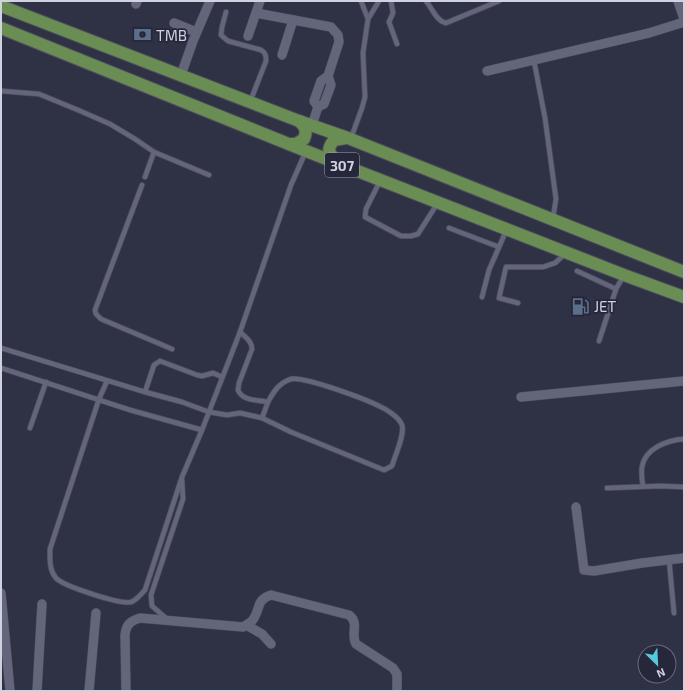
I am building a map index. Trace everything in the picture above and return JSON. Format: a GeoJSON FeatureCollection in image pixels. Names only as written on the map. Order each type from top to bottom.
{"type":"FeatureCollection","features":[{"type":"Feature","properties":{"kind":"main road","name":"307"},"geometry":{"type":"LineString","coordinates":[[1,6],[349,139],[682,272]]}},
{"type":"Feature","properties":{"kind":"main road","name":"307"},"geometry":{"type":"LineString","coordinates":[[1,28],[338,164],[684,298]]}},
{"type":"Feature","properties":{"kind":"main road"},"geometry":{"type":"LineString","coordinates":[[289,144],[296,144],[304,139],[306,132],[303,124],[299,121]]}},
{"type":"Feature","properties":{"kind":"main road"},"geometry":{"type":"LineString","coordinates":[[338,164],[329,152],[329,147],[334,140],[349,139]]}},
{"type":"Feature","properties":{"kind":"street"},"geometry":{"type":"LineString","coordinates":[[181,75],[196,32],[210,1]]}},
{"type":"Feature","properties":{"kind":"street"},"geometry":{"type":"LineString","coordinates":[[248,36],[260,1]]}},
{"type":"Feature","properties":{"kind":"street"},"geometry":{"type":"LineString","coordinates":[[487,71],[649,33],[684,20],[678,1]]}},
{"type":"Feature","properties":{"kind":"street"},"geometry":{"type":"LineString","coordinates":[[256,13],[331,27],[338,35],[339,42],[328,76],[321,81],[314,101],[318,107],[312,125]]}},
{"type":"Feature","properties":{"kind":"street"},"geometry":{"type":"LineString","coordinates":[[282,54],[293,20]]}},
{"type":"Feature","properties":{"kind":"street"},"geometry":{"type":"LineString","coordinates":[[174,23],[196,32]]}},
{"type":"Feature","properties":{"kind":"street"},"geometry":{"type":"LineString","coordinates":[[521,397],[684,381]]}},
{"type":"Feature","properties":{"kind":"street"},"geometry":{"type":"LineString","coordinates":[[576,507],[584,570],[594,571],[684,558]]}},
{"type":"Feature","properties":{"kind":"street"},"geometry":{"type":"LineString","coordinates":[[1,593],[10,691]]}},
{"type":"Feature","properties":{"kind":"street"},"geometry":{"type":"LineString","coordinates":[[126,691],[125,635],[126,627],[132,620],[140,618],[243,627],[251,622],[260,601],[265,597],[272,595],[350,615],[354,619],[355,624],[353,639],[356,644],[393,668],[397,674],[397,691]]}},
{"type":"Feature","properties":{"kind":"street"},"geometry":{"type":"LineString","coordinates":[[37,691],[42,604]]}},
{"type":"Feature","properties":{"kind":"street"},"geometry":{"type":"LineString","coordinates":[[89,691],[96,613]]}},
{"type":"Feature","properties":{"kind":"street"},"geometry":{"type":"LineString","coordinates":[[246,625],[262,634],[271,644]]}},
{"type":"Feature","properties":{"kind":"lane"},"geometry":{"type":"LineString","coordinates":[[361,1],[368,19]]}},
{"type":"Feature","properties":{"kind":"lane"},"geometry":{"type":"LineString","coordinates":[[349,139],[365,97],[363,53],[368,19],[379,1]]}},
{"type":"Feature","properties":{"kind":"lane"},"geometry":{"type":"LineString","coordinates":[[391,1],[393,13],[389,22],[397,44]]}},
{"type":"Feature","properties":{"kind":"lane"},"geometry":{"type":"LineString","coordinates":[[426,1],[438,18],[442,22],[446,23],[499,1]]}},
{"type":"Feature","properties":{"kind":"lane"},"geometry":{"type":"LineString","coordinates":[[226,12],[221,35],[223,38],[228,41],[261,50],[266,56],[266,61],[250,102]]}},
{"type":"Feature","properties":{"kind":"lane"},"geometry":{"type":"LineString","coordinates":[[534,61],[545,118],[556,199],[553,220]]}},
{"type":"Feature","properties":{"kind":"lane"},"geometry":{"type":"LineString","coordinates":[[1,92],[39,94],[72,107],[110,124],[135,138],[154,152],[209,175]]}},
{"type":"Feature","properties":{"kind":"lane"},"geometry":{"type":"LineString","coordinates":[[107,381],[99,400],[50,549],[52,572],[58,580],[93,595],[125,603],[132,602],[145,590],[182,477],[240,332],[291,185],[306,151]]}},
{"type":"Feature","properties":{"kind":"lane"},"geometry":{"type":"LineString","coordinates":[[145,177],[154,152]]}},
{"type":"Feature","properties":{"kind":"lane"},"geometry":{"type":"LineString","coordinates":[[381,180],[366,209],[365,217],[401,236],[418,234],[438,202]]}},
{"type":"Feature","properties":{"kind":"lane"},"geometry":{"type":"LineString","coordinates":[[142,186],[95,310],[100,320],[172,349]]}},
{"type":"Feature","properties":{"kind":"lane"},"geometry":{"type":"LineString","coordinates":[[449,228],[499,247]]}},
{"type":"Feature","properties":{"kind":"lane"},"geometry":{"type":"LineString","coordinates":[[482,297],[489,270],[507,229]]}},
{"type":"Feature","properties":{"kind":"lane"},"geometry":{"type":"LineString","coordinates":[[518,304],[499,298],[506,268],[543,267],[555,264],[567,252]]}},
{"type":"Feature","properties":{"kind":"lane"},"geometry":{"type":"LineString","coordinates":[[577,271],[616,289]]}},
{"type":"Feature","properties":{"kind":"lane"},"geometry":{"type":"LineString","coordinates":[[599,341],[616,289],[624,276]]}},
{"type":"Feature","properties":{"kind":"lane"},"geometry":{"type":"LineString","coordinates":[[240,332],[249,340],[252,345],[252,349],[238,390],[242,396],[268,402]]}},
{"type":"Feature","properties":{"kind":"lane"},"geometry":{"type":"LineString","coordinates":[[1,348],[107,381],[182,402],[209,412],[227,415],[240,413],[262,418],[291,432],[384,470],[392,466],[403,433],[401,423],[380,406],[316,383],[293,379],[274,389],[262,418]]}},
{"type":"Feature","properties":{"kind":"lane"},"geometry":{"type":"LineString","coordinates":[[145,392],[154,365],[160,361],[197,375],[202,376],[213,373],[222,377]]}},
{"type":"Feature","properties":{"kind":"lane"},"geometry":{"type":"LineString","coordinates":[[1,368],[130,410],[202,430]]}},
{"type":"Feature","properties":{"kind":"lane"},"geometry":{"type":"LineString","coordinates":[[30,428],[46,382]]}},
{"type":"Feature","properties":{"kind":"lane"},"geometry":{"type":"LineString","coordinates":[[643,486],[642,467],[646,456],[658,446],[684,439]]}},
{"type":"Feature","properties":{"kind":"lane"},"geometry":{"type":"LineString","coordinates":[[168,620],[152,606],[152,595],[183,499],[182,477]]}},
{"type":"Feature","properties":{"kind":"lane"},"geometry":{"type":"LineString","coordinates":[[607,488],[643,486],[684,487]]}},
{"type":"Feature","properties":{"kind":"lane"},"geometry":{"type":"LineString","coordinates":[[669,560],[674,613]]}},
{"type":"Feature","properties":{"kind":"place","name":"TMB"},"geometry":{"type":"Point","coordinates":[143,35]}},
{"type":"Feature","properties":{"kind":"place","name":"JET"},"geometry":{"type":"Point","coordinates":[581,306]}}]}
